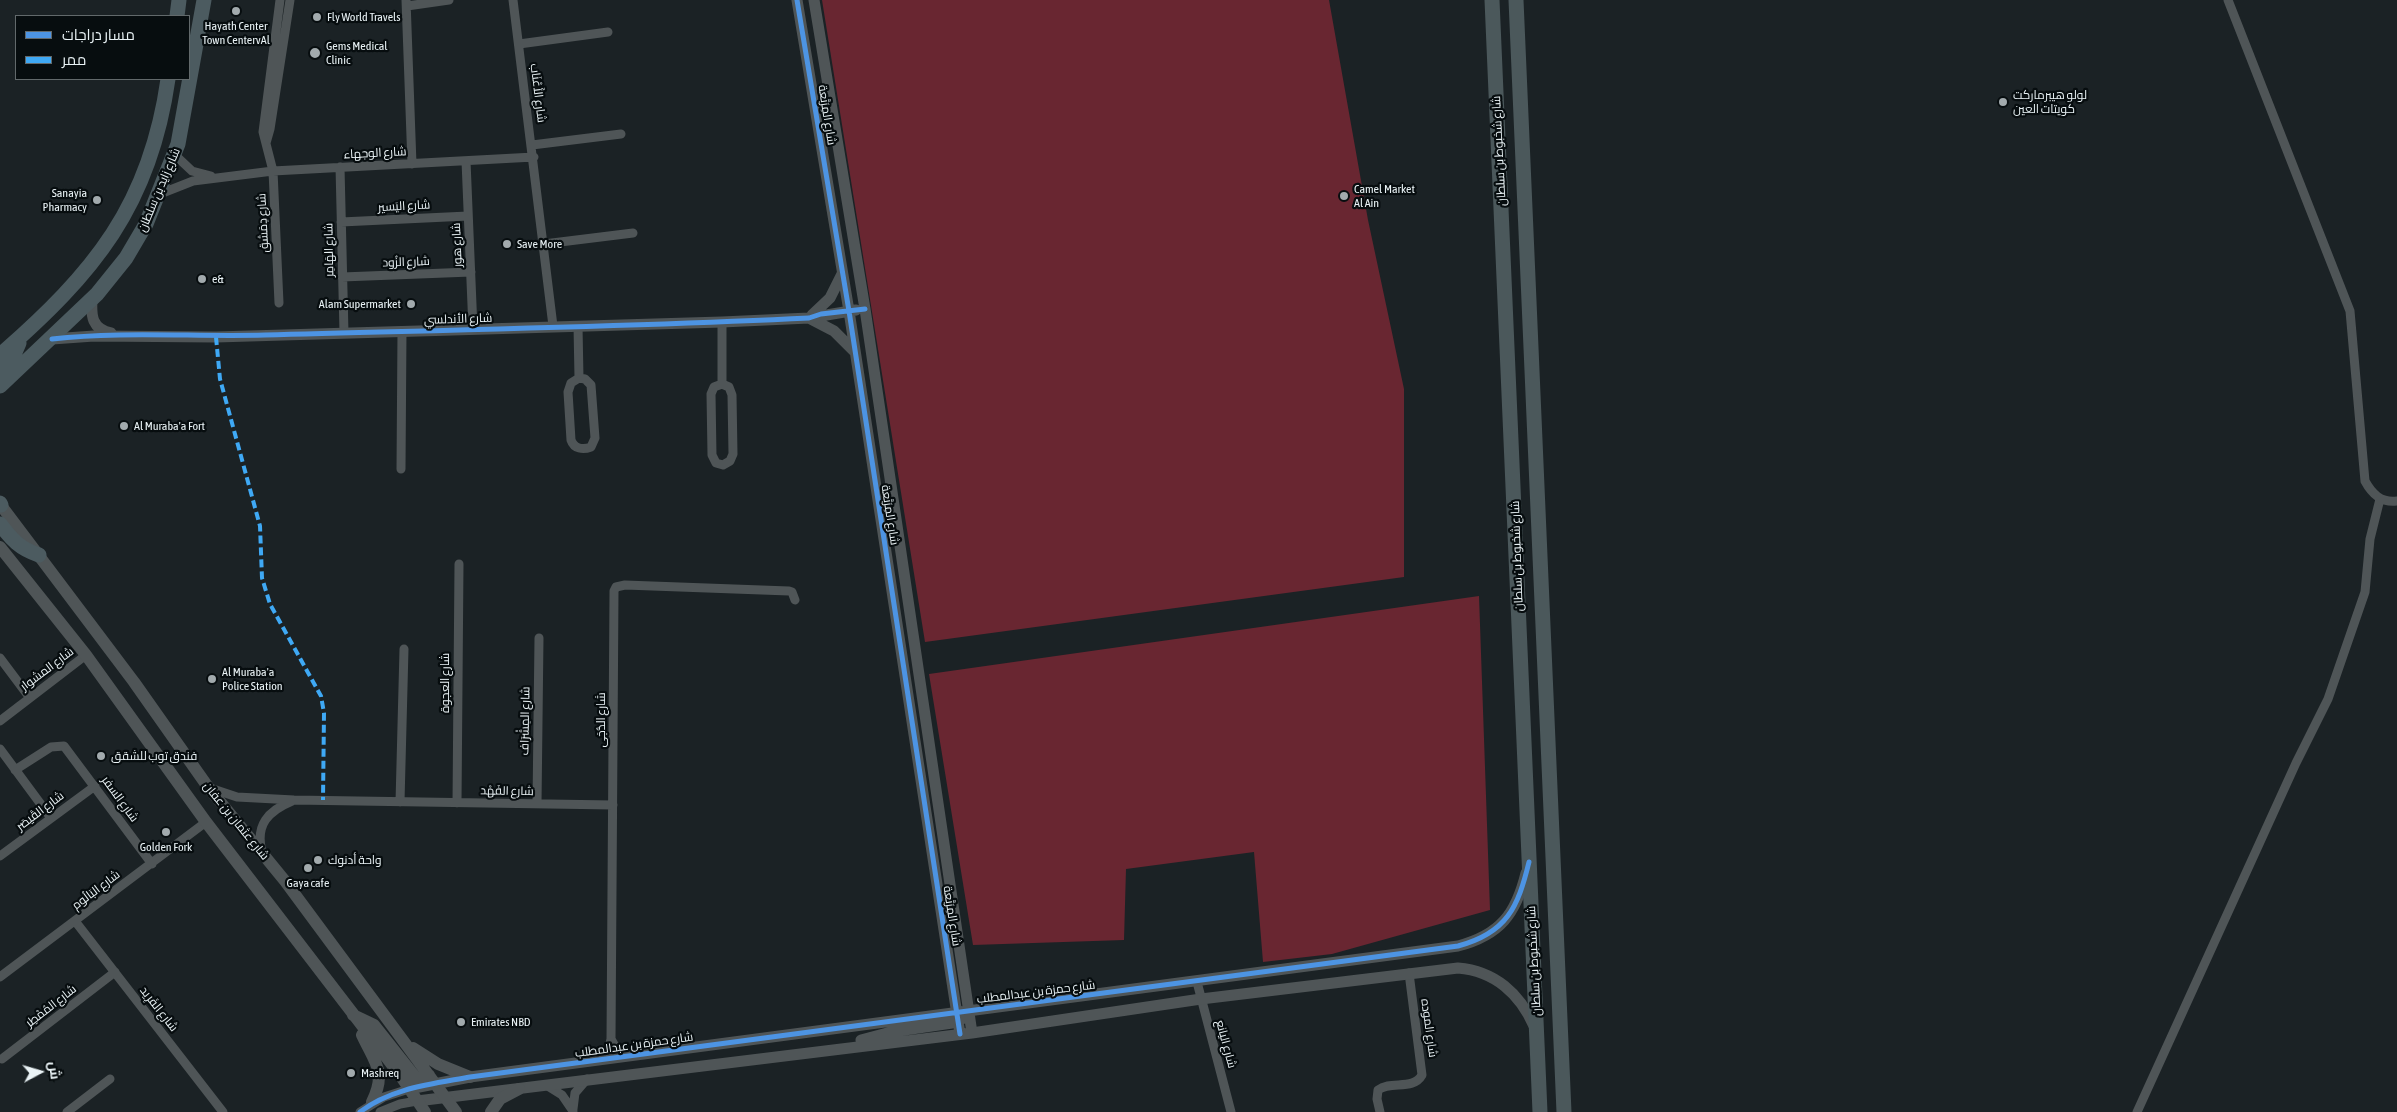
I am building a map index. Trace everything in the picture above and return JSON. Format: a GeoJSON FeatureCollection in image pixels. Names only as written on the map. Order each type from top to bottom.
{"type":"FeatureCollection","features":[{"type":"Feature","properties":{"kind":"highway"},"geometry":{"type":"LineString","coordinates":[[177,15],[179,0]]}},
{"type":"Feature","properties":{"kind":"highway","name":"شارع زايد بن سلطان"},"geometry":{"type":"LineString","coordinates":[[0,386],[92,300],[130,251],[160,194],[175,155],[183,125],[204,0]]}},
{"type":"Feature","properties":{"kind":"highway","name":"شارع زايد بن سلطان"},"geometry":{"type":"LineString","coordinates":[[0,355],[21,337],[90,265],[119,227],[147,167],[161,119],[168,80]]}},
{"type":"Feature","properties":{"kind":"highway"},"geometry":{"type":"LineString","coordinates":[[0,369],[13,357],[21,337]]}},
{"type":"Feature","properties":{"kind":"highway"},"geometry":{"type":"LineString","coordinates":[[0,524],[20,547],[39,555]]}},
{"type":"Feature","properties":{"kind":"main road","name":"شارع شخبوط بن سلطان"},"geometry":{"type":"LineString","coordinates":[[1492,0],[1540,1112]]}},
{"type":"Feature","properties":{"kind":"main road","name":"شارع شخبوط بن سلطان"},"geometry":{"type":"LineString","coordinates":[[1516,0],[1564,1112]]}},
{"type":"Feature","properties":{"kind":"main road","name":"شارع عثمان بن عفان"},"geometry":{"type":"LineString","coordinates":[[0,504],[134,682],[208,787],[296,896],[456,1112]]}},
{"type":"Feature","properties":{"kind":"main road","name":"شارع عثمان بن عفان"},"geometry":{"type":"LineString","coordinates":[[0,547],[86,655],[206,822],[410,1089],[425,1112]]}},
{"type":"Feature","properties":{"kind":"main road"},"geometry":{"type":"LineString","coordinates":[[353,1015],[374,1025],[416,1078],[422,1082],[432,1079]]}},
{"type":"Feature","properties":{"kind":"main road"},"geometry":{"type":"LineString","coordinates":[[353,1015],[379,1071],[380,1085],[376,1107]]}},
{"type":"Feature","properties":{"kind":"main road"},"geometry":{"type":"LineString","coordinates":[[404,1042],[438,1064],[470,1077]]}},
{"type":"Feature","properties":{"kind":"main road"},"geometry":{"type":"LineString","coordinates":[[491,1112],[500,1100],[519,1089]]}},
{"type":"Feature","properties":{"kind":"street","name":"شارع دِمَشق"},"geometry":{"type":"LineString","coordinates":[[279,303],[273,171],[263,127],[280,0]]}},
{"type":"Feature","properties":{"kind":"street","name":"شارع دِمَشق"},"geometry":{"type":"LineString","coordinates":[[266,143],[270,129],[290,0]]}},
{"type":"Feature","properties":{"kind":"street"},"geometry":{"type":"LineString","coordinates":[[412,164],[406,3],[448,0]]}},
{"type":"Feature","properties":{"kind":"street","name":"شارع الأَعْنَاب"},"geometry":{"type":"LineString","coordinates":[[513,0],[554,326]]}},
{"type":"Feature","properties":{"kind":"street","name":"شارع المِرَبَّعة"},"geometry":{"type":"LineString","coordinates":[[797,0],[843,273],[960,1034]]}},
{"type":"Feature","properties":{"kind":"street","name":"شارع المِرَبَّعة"},"geometry":{"type":"LineString","coordinates":[[814,0],[865,313],[972,1032]]}},
{"type":"Feature","properties":{"kind":"street"},"geometry":{"type":"LineString","coordinates":[[2228,0],[2347,302],[2351,324],[2365,481],[2370,491],[2380,499],[2397,501]]}},
{"type":"Feature","properties":{"kind":"street"},"geometry":{"type":"LineString","coordinates":[[519,44],[608,32]]}},
{"type":"Feature","properties":{"kind":"street"},"geometry":{"type":"LineString","coordinates":[[532,145],[621,134]]}},
{"type":"Feature","properties":{"kind":"street","name":"شارع الوجهاء"},"geometry":{"type":"LineString","coordinates":[[175,155],[192,171],[218,176]]}},
{"type":"Feature","properties":{"kind":"street","name":"شارع الوجهاء"},"geometry":{"type":"LineString","coordinates":[[160,194],[183,184],[218,176],[273,171],[534,157]]}},
{"type":"Feature","properties":{"kind":"street","name":"شارع هور"},"geometry":{"type":"LineString","coordinates":[[466,161],[473,329]]}},
{"type":"Feature","properties":{"kind":"street","name":"شارع الهَامِر"},"geometry":{"type":"LineString","coordinates":[[340,167],[344,333]]}},
{"type":"Feature","properties":{"kind":"street","name":"شارع اليَسير"},"geometry":{"type":"LineString","coordinates":[[341,222],[468,216]]}},
{"type":"Feature","properties":{"kind":"street"},"geometry":{"type":"LineString","coordinates":[[544,244],[633,232]]}},
{"type":"Feature","properties":{"kind":"street","name":"شارع الزُود"},"geometry":{"type":"LineString","coordinates":[[342,277],[471,272]]}},
{"type":"Feature","properties":{"kind":"street"},"geometry":{"type":"LineString","coordinates":[[843,273],[830,298],[809,318],[834,331],[854,350]]}},
{"type":"Feature","properties":{"kind":"street","name":"شارع الأندلسي"},"geometry":{"type":"LineString","coordinates":[[92,300],[93,323],[98,328],[122,336]]}},
{"type":"Feature","properties":{"kind":"street","name":"شارع الأندلسي"},"geometry":{"type":"LineString","coordinates":[[52,339],[122,336],[216,337],[809,318],[828,320],[865,313]]}},
{"type":"Feature","properties":{"kind":"street"},"geometry":{"type":"LineString","coordinates":[[722,322],[722,384]]}},
{"type":"Feature","properties":{"kind":"street"},"geometry":{"type":"LineString","coordinates":[[578,326],[580,378]]}},
{"type":"Feature","properties":{"kind":"street"},"geometry":{"type":"LineString","coordinates":[[401,469],[402,331]]}},
{"type":"Feature","properties":{"kind":"street"},"geometry":{"type":"LineString","coordinates":[[580,378],[585,379],[590,385],[595,438],[591,447],[582,449],[574,446],[571,440],[568,392],[571,383],[580,378]]}},
{"type":"Feature","properties":{"kind":"street"},"geometry":{"type":"LineString","coordinates":[[722,384],[729,387],[732,395],[733,454],[730,461],[723,465],[716,463],[712,455],[711,420],[712,392],[714,387],[722,384]]}},
{"type":"Feature","properties":{"kind":"street"},"geometry":{"type":"LineString","coordinates":[[2137,1112],[2288,781],[2328,699],[2365,592],[2370,539],[2380,499]]}},
{"type":"Feature","properties":{"kind":"street","name":"شارع العجوة"},"geometry":{"type":"LineString","coordinates":[[457,803],[459,564]]}},
{"type":"Feature","properties":{"kind":"street","name":"شارع الدُّجَى"},"geometry":{"type":"LineString","coordinates":[[600,1060],[608,1051],[611,1039],[614,594],[616,587],[625,585],[789,591],[794,595],[795,600]]}},
{"type":"Feature","properties":{"kind":"street","name":"شارع المِشْرَاف"},"geometry":{"type":"LineString","coordinates":[[537,804],[539,638]]}},
{"type":"Feature","properties":{"kind":"street"},"geometry":{"type":"LineString","coordinates":[[400,802],[404,649]]}},
{"type":"Feature","properties":{"kind":"street","name":"شارع المشوار"},"geometry":{"type":"LineString","coordinates":[[0,721],[86,655]]}},
{"type":"Feature","properties":{"kind":"street"},"geometry":{"type":"LineString","coordinates":[[0,658],[30,698]]}},
{"type":"Feature","properties":{"kind":"street","name":"شارع السفر"},"geometry":{"type":"LineString","coordinates":[[15,770],[51,747],[64,746],[152,864]]}},
{"type":"Feature","properties":{"kind":"street"},"geometry":{"type":"LineString","coordinates":[[0,749],[51,818]]}},
{"type":"Feature","properties":{"kind":"street","name":"شارع القَيصَر"},"geometry":{"type":"LineString","coordinates":[[0,856],[95,786]]}},
{"type":"Feature","properties":{"kind":"street","name":"شارع الفَهْد"},"geometry":{"type":"LineString","coordinates":[[208,787],[237,797],[294,800],[613,805]]}},
{"type":"Feature","properties":{"kind":"street"},"geometry":{"type":"LineString","coordinates":[[262,854],[260,829],[265,818],[280,806],[294,800]]}},
{"type":"Feature","properties":{"kind":"street","name":"شارع البَالُوم"},"geometry":{"type":"LineString","coordinates":[[0,977],[206,822]]}},
{"type":"Feature","properties":{"kind":"street","name":"شارع حمزة بن عبدالمطلب"},"geometry":{"type":"LineString","coordinates":[[410,1089],[432,1079],[470,1077],[628,1056],[957,1017],[970,1011],[1458,946],[1475,942],[1504,923],[1514,910],[1522,890],[1529,862]]}},
{"type":"Feature","properties":{"kind":"street","name":"شارع الفَرِيد"},"geometry":{"type":"LineString","coordinates":[[75,921],[223,1112]]}},
{"type":"Feature","properties":{"kind":"street"},"geometry":{"type":"LineString","coordinates":[[360,1112],[376,1107],[418,1101],[960,1034],[1201,999],[1458,968],[1480,972],[1495,979],[1520,999],[1537,1034]]}},
{"type":"Feature","properties":{"kind":"street","name":"شارع المُمْطِر"},"geometry":{"type":"LineString","coordinates":[[2,1059],[115,972]]}},
{"type":"Feature","properties":{"kind":"street","name":"شارع الموده"},"geometry":{"type":"LineString","coordinates":[[1380,1112],[1376,1099],[1378,1090],[1387,1086],[1416,1082],[1422,1075],[1409,973]]}},
{"type":"Feature","properties":{"kind":"street","name":"شارع اليانع"},"geometry":{"type":"LineString","coordinates":[[1197,982],[1231,1112]]}},
{"type":"Feature","properties":{"kind":"street"},"geometry":{"type":"LineString","coordinates":[[833,1049],[891,1032],[957,1017]]}},
{"type":"Feature","properties":{"kind":"street"},"geometry":{"type":"LineString","coordinates":[[611,1039],[617,1050],[628,1056]]}},
{"type":"Feature","properties":{"kind":"street"},"geometry":{"type":"LineString","coordinates":[[67,1112],[110,1079]]}},
{"type":"Feature","properties":{"kind":"street"},"geometry":{"type":"LineString","coordinates":[[573,1111],[575,1093],[586,1079]]}},
{"type":"Feature","properties":{"kind":"street"},"geometry":{"type":"LineString","coordinates":[[546,1085],[562,1095],[573,1111]]}},
{"type":"Feature","properties":{"kind":"street"},"geometry":{"type":"LineString","coordinates":[[376,1107],[410,1089]]}},
{"type":"Feature","properties":{"kind":"shaded area"},"geometry":{"type":"Polygon","coordinates":[[[822,0],[1329,0],[1368,220],[1404,389],[1404,577],[925,642],[822,0]]]}},
{"type":"Feature","properties":{"kind":"shaded area"},"geometry":{"type":"Polygon","coordinates":[[[1479,596],[1490,910],[1332,954],[1263,962],[1254,852],[1126,869],[1124,940],[973,945],[929,674],[1479,596]]]}},
{"type":"Feature","properties":{"kind":"marked path"},"geometry":{"type":"LineString","coordinates":[[216,337],[220,379],[260,526],[262,578],[270,604],[321,696],[324,713],[323,800]]}},
{"type":"Feature","properties":{"kind":"cycle path"},"geometry":{"type":"LineString","coordinates":[[797,0],[849,311],[960,1034]]}},
{"type":"Feature","properties":{"kind":"cycle path"},"geometry":{"type":"LineString","coordinates":[[52,339],[105,335],[265,335],[673,324],[809,318],[821,314],[865,309]]}},
{"type":"Feature","properties":{"kind":"cycle path"},"geometry":{"type":"LineString","coordinates":[[360,1112],[385,1097],[398,1092],[470,1077],[1458,946],[1475,941],[1488,934],[1508,916],[1515,905],[1529,862]]}},
{"type":"Feature","properties":{"kind":"place","name":"Hayath Center Town CentervAl"},"geometry":{"type":"Point","coordinates":[236,11]}},
{"type":"Feature","properties":{"kind":"place","name":"Fly World Travels"},"geometry":{"type":"Point","coordinates":[317,17]}},
{"type":"Feature","properties":{"kind":"place","name":"Gems Medical Clinic"},"geometry":{"type":"Point","coordinates":[315,53]}},
{"type":"Feature","properties":{"kind":"place","name":"لولو هيبرماركت كويتات العين"},"geometry":{"type":"Point","coordinates":[2003,102]}},
{"type":"Feature","properties":{"kind":"place","name":"Camel Market Al Ain"},"geometry":{"type":"Point","coordinates":[1344,196]}},
{"type":"Feature","properties":{"kind":"place","name":"Sanayia Pharmacy"},"geometry":{"type":"Point","coordinates":[97,200]}},
{"type":"Feature","properties":{"kind":"place","name":"Save More"},"geometry":{"type":"Point","coordinates":[507,244]}},
{"type":"Feature","properties":{"kind":"place","name":"e&"},"geometry":{"type":"Point","coordinates":[202,279]}},
{"type":"Feature","properties":{"kind":"place","name":"Alam Supermarket"},"geometry":{"type":"Point","coordinates":[411,304]}},
{"type":"Feature","properties":{"kind":"place","name":"Al Muraba'a Fort"},"geometry":{"type":"Point","coordinates":[124,426]}},
{"type":"Feature","properties":{"kind":"place","name":"Al Muraba'a Police Station"},"geometry":{"type":"Point","coordinates":[212,679]}},
{"type":"Feature","properties":{"kind":"place","name":"فندق توب للشقق"},"geometry":{"type":"Point","coordinates":[101,756]}},
{"type":"Feature","properties":{"kind":"place","name":"Golden Fork"},"geometry":{"type":"Point","coordinates":[166,832]}},
{"type":"Feature","properties":{"kind":"place","name":"واحة أدنوك"},"geometry":{"type":"Point","coordinates":[318,860]}},
{"type":"Feature","properties":{"kind":"place","name":"Gaya cafe"},"geometry":{"type":"Point","coordinates":[308,868]}},
{"type":"Feature","properties":{"kind":"place","name":"Emirates NBD"},"geometry":{"type":"Point","coordinates":[461,1022]}},
{"type":"Feature","properties":{"kind":"place","name":"Mashreq"},"geometry":{"type":"Point","coordinates":[351,1073]}}]}
